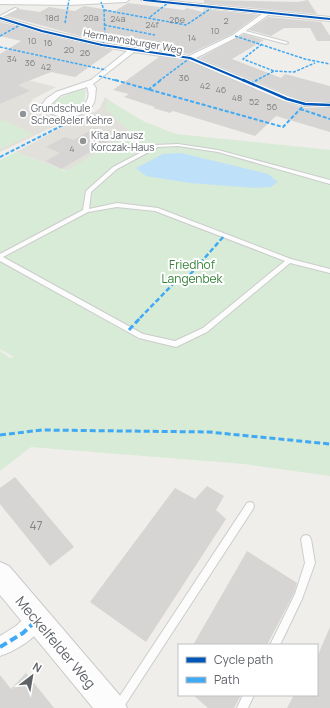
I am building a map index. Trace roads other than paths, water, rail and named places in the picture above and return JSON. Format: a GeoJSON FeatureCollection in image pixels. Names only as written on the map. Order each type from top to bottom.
{"type":"FeatureCollection","features":[{"type":"Feature","properties":{"kind":"main road","name":"Meckelfelder Weg"},"geometry":{"type":"LineString","coordinates":[[0,575],[112,708]]}},
{"type":"Feature","properties":{"kind":"street"},"geometry":{"type":"LineString","coordinates":[[0,2],[48,3],[126,0]]}},
{"type":"Feature","properties":{"kind":"street"},"geometry":{"type":"LineString","coordinates":[[144,0],[330,18]]}},
{"type":"Feature","properties":{"kind":"street"},"geometry":{"type":"LineString","coordinates":[[190,58],[242,31],[268,12]]}},
{"type":"Feature","properties":{"kind":"street","name":"Hermannsburger Weg"},"geometry":{"type":"LineString","coordinates":[[0,18],[57,35],[102,45],[190,58],[287,99],[305,104],[330,105]]}},
{"type":"Feature","properties":{"kind":"street"},"geometry":{"type":"LineString","coordinates":[[88,84],[92,88],[91,101],[88,106],[78,112],[61,114],[47,109],[44,106],[56,95],[88,84],[133,49]]}},
{"type":"Feature","properties":{"kind":"street"},"geometry":{"type":"LineString","coordinates":[[0,647],[23,633],[37,620]]}},
{"type":"Feature","properties":{"kind":"lane"},"geometry":{"type":"LineString","coordinates":[[0,18],[16,9]]}},
{"type":"Feature","properties":{"kind":"lane"},"geometry":{"type":"LineString","coordinates":[[242,31],[286,43]]}},
{"type":"Feature","properties":{"kind":"lane"},"geometry":{"type":"LineString","coordinates":[[86,211],[88,192],[115,168],[157,146],[178,145],[218,151],[330,182]]}},
{"type":"Feature","properties":{"kind":"lane"},"geometry":{"type":"LineString","coordinates":[[0,257],[86,211],[117,205],[156,209],[290,261],[330,271]]}},
{"type":"Feature","properties":{"kind":"lane"},"geometry":{"type":"LineString","coordinates":[[0,257],[141,336],[176,344],[205,330],[290,261]]}},
{"type":"Feature","properties":{"kind":"lane"},"geometry":{"type":"LineString","coordinates":[[117,708],[250,506]]}},
{"type":"Feature","properties":{"kind":"lane"},"geometry":{"type":"LineString","coordinates":[[275,644],[299,596],[310,563],[306,539]]}},
{"type":"Feature","properties":{"kind":"lane"},"geometry":{"type":"LineString","coordinates":[[242,708],[248,696]]}},
{"type":"Feature","properties":{"kind":"water"},"geometry":{"type":"Polygon","coordinates":[[[181,153],[268,174],[278,182],[271,187],[255,188],[190,183],[146,176],[136,168],[163,154],[181,153]]]}},
{"type":"Feature","properties":{"kind":"place","name":"Grundschule Scheeßeler Kehre"},"geometry":{"type":"Point","coordinates":[23,114]}},
{"type":"Feature","properties":{"kind":"place","name":"Kita Janusz Korczak-Haus"},"geometry":{"type":"Point","coordinates":[83,141]}},
{"type":"Feature","properties":{"kind":"park label","name":"Friedhof Langenbek"},"geometry":{"type":"Point","coordinates":[192,271]}}]}
